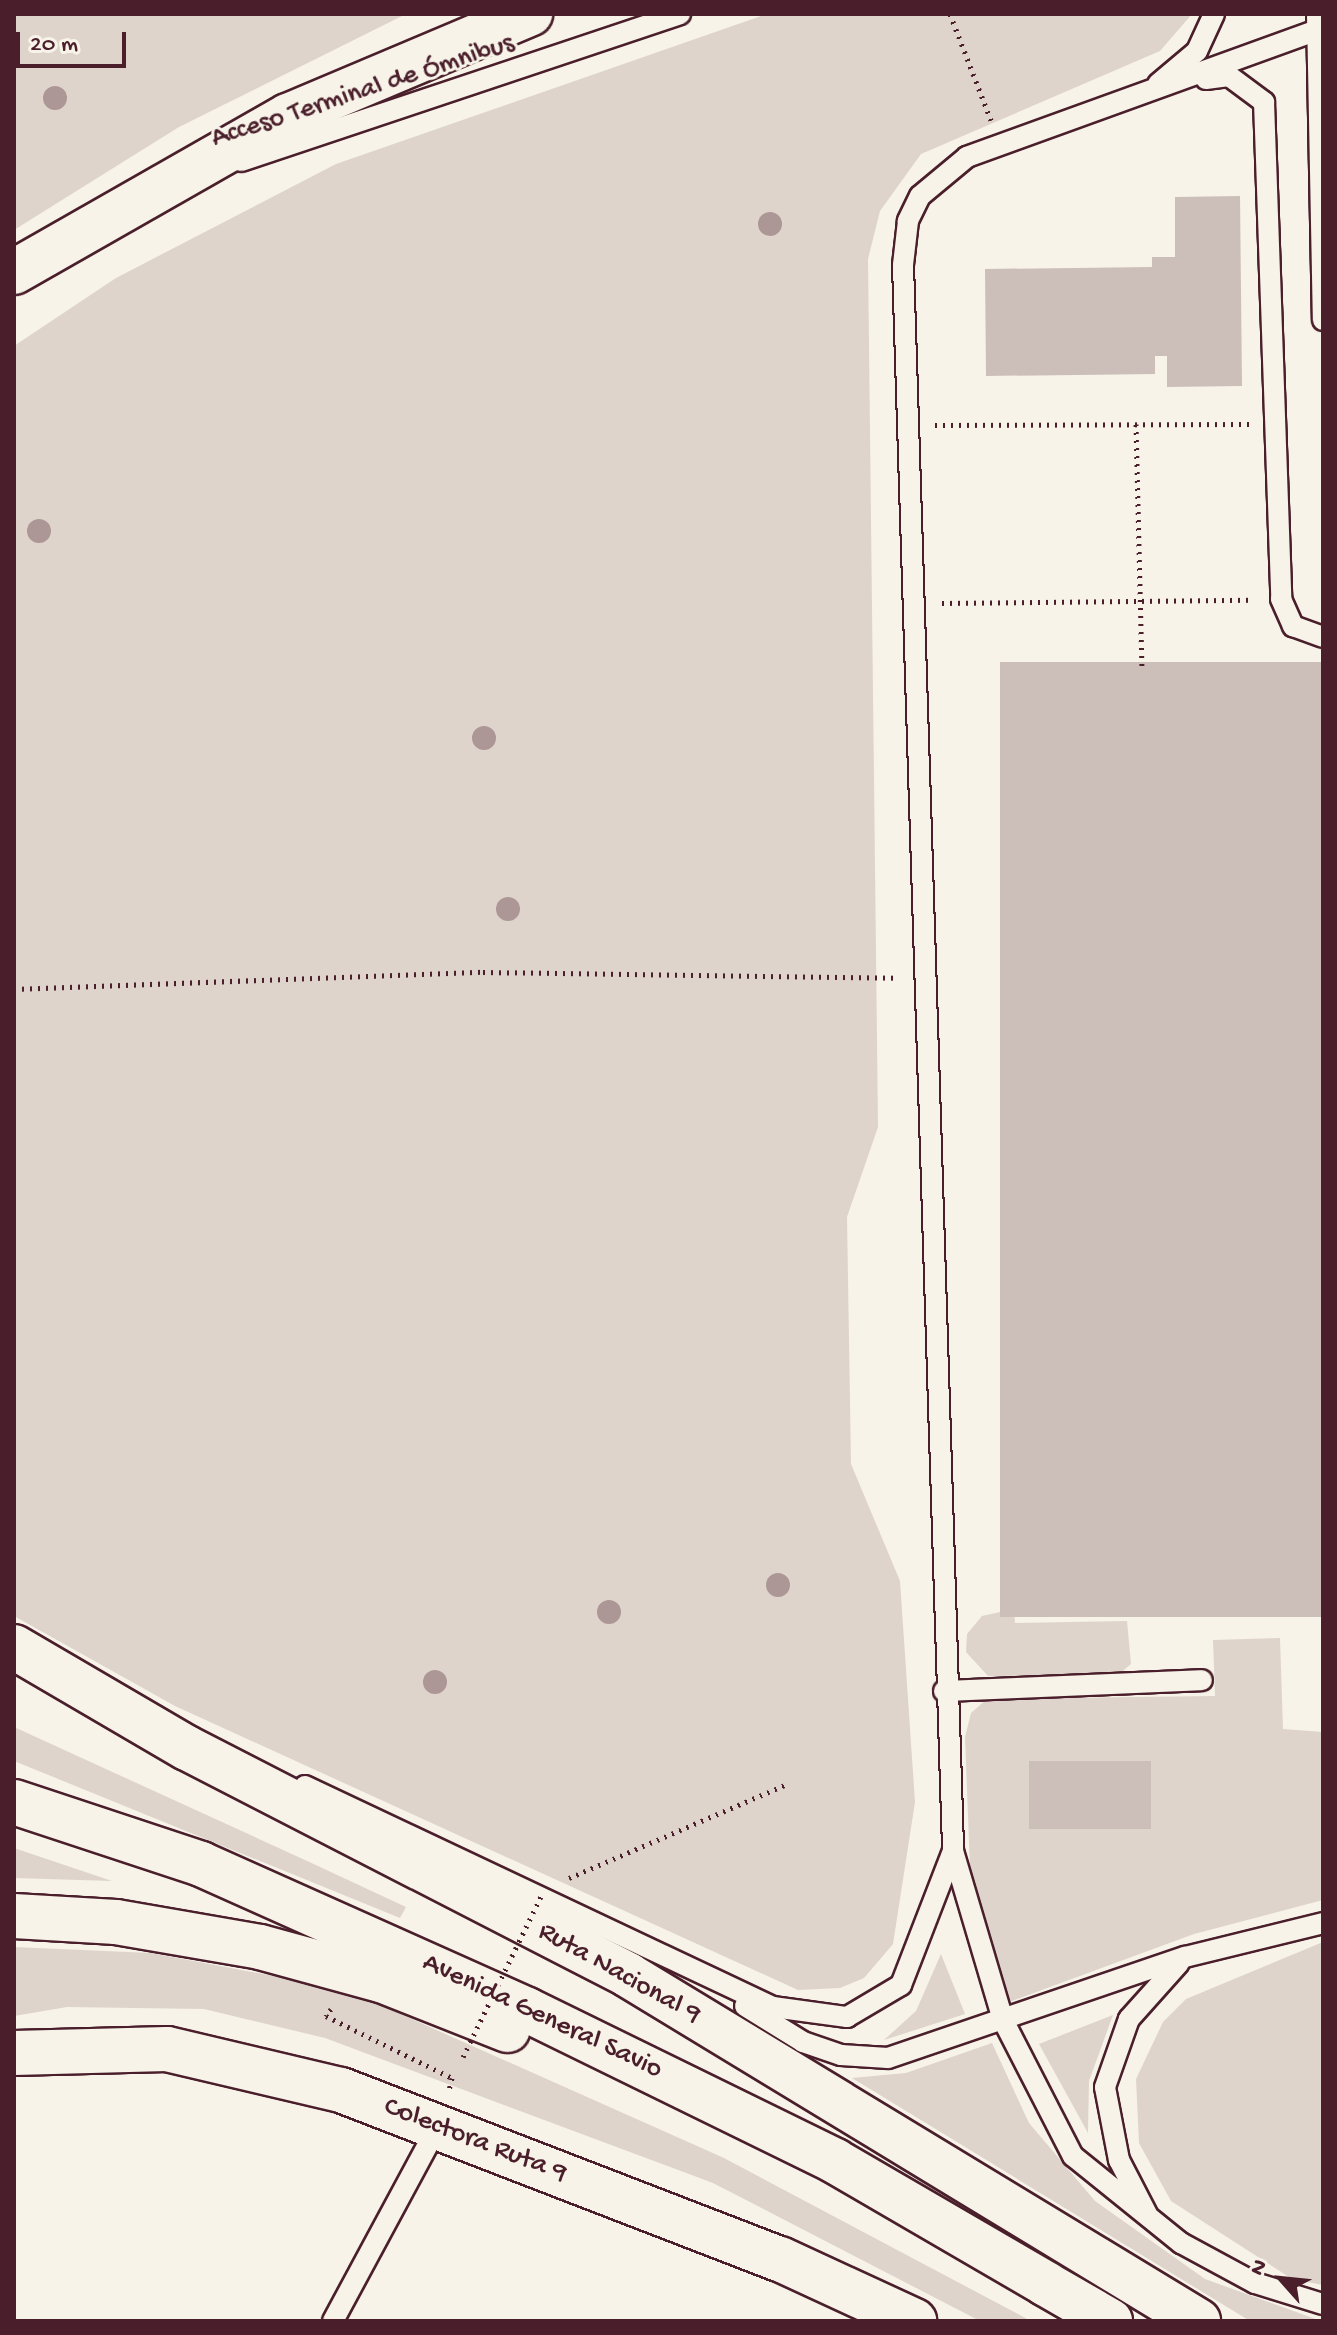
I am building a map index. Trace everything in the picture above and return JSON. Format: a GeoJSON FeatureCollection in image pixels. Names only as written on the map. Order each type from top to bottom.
{"type":"FeatureCollection","features":[{"type":"Feature","properties":{"kind":"main road"},"geometry":{"type":"LineString","coordinates":[[14,272],[153,187],[288,116],[530,14]]}},
{"type":"Feature","properties":{"kind":"main road"},"geometry":{"type":"LineString","coordinates":[[14,306],[114,229],[153,187]]}},
{"type":"Feature","properties":{"kind":"main road"},"geometry":{"type":"LineString","coordinates":[[14,1647],[187,1748]]}},
{"type":"Feature","properties":{"kind":"main road","name":"Ruta Nacional 9"},"geometry":{"type":"LineString","coordinates":[[14,1675],[187,1748],[628,1975],[1198,2321]]}},
{"type":"Feature","properties":{"kind":"main road","name":"Avenida General Savio"},"geometry":{"type":"LineString","coordinates":[[14,1802],[227,1875],[541,2016],[835,2161],[1046,2284]]}},
{"type":"Feature","properties":{"kind":"main road"},"geometry":{"type":"LineString","coordinates":[[14,1916],[177,1930],[381,1980],[673,2102],[1046,2284],[1110,2321]]}},
{"type":"Feature","properties":{"kind":"main road","name":"Colectora Ruta 9"},"geometry":{"type":"LineString","coordinates":[[14,2053],[167,2049],[318,2084],[439,2124],[780,2259],[914,2321]]}},
{"type":"Feature","properties":{"kind":"lane","name":"Acceso Terminal de Ómnibus"},"geometry":{"type":"LineString","coordinates":[[153,187],[334,134],[680,14]]}},
{"type":"Feature","properties":{"kind":"lane"},"geometry":{"type":"LineString","coordinates":[[1133,100],[1197,51],[1214,14]]}},
{"type":"Feature","properties":{"kind":"lane"},"geometry":{"type":"LineString","coordinates":[[1323,320],[1319,24],[1178,84],[967,157],[920,196],[908,221],[903,265],[927,978],[944,1691],[953,1851],[1003,2020],[1073,2156],[1153,2224],[1255,2283],[1323,2304]]}},
{"type":"Feature","properties":{"kind":"lane"},"geometry":{"type":"LineString","coordinates":[[1178,84],[1229,76],[1264,102],[1281,599],[1293,626],[1323,637]]}},
{"type":"Feature","properties":{"kind":"lane"},"geometry":{"type":"LineString","coordinates":[[944,1691],[1202,1680]]}},
{"type":"Feature","properties":{"kind":"lane"},"geometry":{"type":"LineString","coordinates":[[187,1748],[309,1787],[773,2007],[847,2017],[901,1985],[953,1851]]}},
{"type":"Feature","properties":{"kind":"lane"},"geometry":{"type":"LineString","coordinates":[[643,1943],[803,2042],[841,2055],[888,2058],[928,2050],[1003,2020],[1185,1957],[1323,1923]]}},
{"type":"Feature","properties":{"kind":"lane"},"geometry":{"type":"LineString","coordinates":[[1153,2224],[1119,2160],[1105,2087],[1129,2019],[1185,1957]]}},
{"type":"Feature","properties":{"kind":"lane"},"geometry":{"type":"LineString","coordinates":[[333,2321],[439,2124]]}},
{"type":"Feature","properties":{"kind":"path"},"geometry":{"type":"LineString","coordinates":[[950,14],[988,106]]}},
{"type":"Feature","properties":{"kind":"path"},"geometry":{"type":"LineString","coordinates":[[1136,424],[1142,666]]}},
{"type":"Feature","properties":{"kind":"path"},"geometry":{"type":"LineString","coordinates":[[908,425],[1274,424]]}},
{"type":"Feature","properties":{"kind":"path"},"geometry":{"type":"LineString","coordinates":[[914,604],[1281,599]]}},
{"type":"Feature","properties":{"kind":"path"},"geometry":{"type":"LineString","coordinates":[[14,989],[483,972],[927,978]]}},
{"type":"Feature","properties":{"kind":"path"},"geometry":{"type":"LineString","coordinates":[[449,2051],[463,2057],[543,1892],[785,1785]]}},
{"type":"Feature","properties":{"kind":"path"},"geometry":{"type":"LineString","coordinates":[[335,2001],[326,2016],[446,2074]]}},
{"type":"Feature","properties":{"kind":"shaded area"},"geometry":{"type":"Polygon","coordinates":[[[14,14],[406,14],[179,127],[14,230],[14,14]]]}},
{"type":"Feature","properties":{"kind":"shaded area"},"geometry":{"type":"Polygon","coordinates":[[[767,14],[1192,14],[1160,51],[921,154],[880,211],[868,259],[878,1127],[847,1217],[851,1464],[900,1581],[915,1802],[893,1944],[864,1978],[840,1988],[798,1990],[175,1706],[14,1616],[14,346],[116,278],[336,164],[767,14]]]}},
{"type":"Feature","properties":{"kind":"shaded area"},"geometry":{"type":"Polygon","coordinates":[[[1014,1609],[1015,1623],[1127,1621],[1131,1664],[1118,1675],[988,1676],[966,1652],[967,1634],[982,1616],[1014,1609]]]}},
{"type":"Feature","properties":{"kind":"shaded area"},"geometry":{"type":"Polygon","coordinates":[[[1280,1638],[1283,1729],[1323,1732],[1323,1900],[1194,1934],[1009,2002],[970,1869],[965,1737],[971,1713],[987,1699],[1215,1696],[1213,1640],[1280,1638]]]}},
{"type":"Feature","properties":{"kind":"shaded area"},"geometry":{"type":"Polygon","coordinates":[[[14,1727],[406,1907],[400,1918],[14,1761],[14,1727]]]}},
{"type":"Feature","properties":{"kind":"shaded area"},"geometry":{"type":"Polygon","coordinates":[[[14,1848],[112,1881],[14,1878],[14,1848]]]}},
{"type":"Feature","properties":{"kind":"shaded area"},"geometry":{"type":"Polygon","coordinates":[[[1323,1942],[1323,2285],[1292,2279],[1171,2201],[1139,2143],[1136,2079],[1163,2022],[1186,1999],[1323,1942]]]}},
{"type":"Feature","properties":{"kind":"shaded area"},"geometry":{"type":"Polygon","coordinates":[[[14,1947],[151,1953],[327,1986],[387,2008],[724,2158],[1031,2321],[980,2321],[713,2183],[325,2038],[204,2009],[67,2007],[14,2016],[14,1947]]]}},
{"type":"Feature","properties":{"kind":"shaded area"},"geometry":{"type":"Polygon","coordinates":[[[941,1954],[965,2014],[884,2040],[916,2011],[941,1954]]]}},
{"type":"Feature","properties":{"kind":"shaded area"},"geometry":{"type":"Polygon","coordinates":[[[1113,2015],[1089,2081],[1088,2133],[1039,2044],[1113,2015]]]}},
{"type":"Feature","properties":{"kind":"shaded area"},"geometry":{"type":"Polygon","coordinates":[[[992,2043],[1029,2123],[1095,2201],[1205,2279],[1321,2321],[1250,2321],[852,2078],[906,2073],[992,2043]]]}},
{"type":"Feature","properties":{"kind":"building"},"geometry":{"type":"Polygon","coordinates":[[[1240,196],[1242,386],[1167,387],[1167,356],[1155,356],[1155,374],[986,376],[985,269],[1152,267],[1152,257],[1175,257],[1175,197],[1240,196]]]}},
{"type":"Feature","properties":{"kind":"building"},"geometry":{"type":"Polygon","coordinates":[[[1000,662],[1323,662],[1323,1617],[1000,1617],[1000,662]]]}},
{"type":"Feature","properties":{"kind":"building"},"geometry":{"type":"Polygon","coordinates":[[[1029,1761],[1151,1761],[1151,1829],[1029,1829],[1029,1761]]]}}]}
